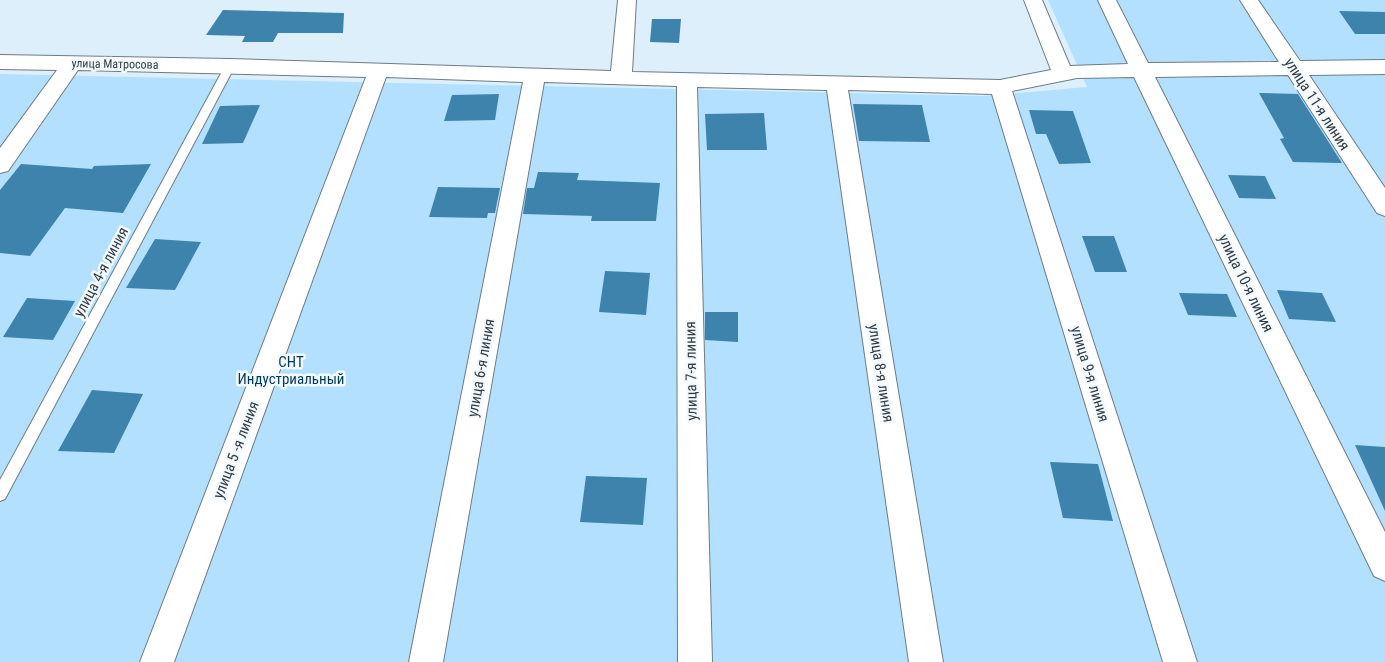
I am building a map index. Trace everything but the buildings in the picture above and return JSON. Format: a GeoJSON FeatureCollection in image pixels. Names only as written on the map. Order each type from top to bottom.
{"type":"FeatureCollection","features":[{"type":"Feature","properties":{"kind":"street"},"geometry":{"type":"LineString","coordinates":[[621,78],[628,0]]}},
{"type":"Feature","properties":{"kind":"street"},"geometry":{"type":"LineString","coordinates":[[1033,0],[1063,74]]}},
{"type":"Feature","properties":{"kind":"street","name":"улица 10-я линия"},"geometry":{"type":"LineString","coordinates":[[1107,0],[1385,565]]}},
{"type":"Feature","properties":{"kind":"street","name":"улица 11-я линия"},"geometry":{"type":"LineString","coordinates":[[1249,0],[1385,207]]}},
{"type":"Feature","properties":{"kind":"street","name":"улица Матросова"},"geometry":{"type":"LineString","coordinates":[[0,62],[230,66],[687,80],[1000,87],[1077,71],[1385,67]]}},
{"type":"Feature","properties":{"kind":"street"},"geometry":{"type":"LineString","coordinates":[[0,165],[72,63]]}},
{"type":"Feature","properties":{"kind":"street","name":"улица 5 -я линия"},"geometry":{"type":"LineString","coordinates":[[157,662],[379,70]]}},
{"type":"Feature","properties":{"kind":"street","name":"улица 6-я линия"},"geometry":{"type":"LineString","coordinates":[[426,662],[535,75]]}},
{"type":"Feature","properties":{"kind":"street","name":"улица 7-я линия"},"geometry":{"type":"LineString","coordinates":[[687,80],[695,662]]}},
{"type":"Feature","properties":{"kind":"street","name":"улица 8-я линия"},"geometry":{"type":"LineString","coordinates":[[836,83],[926,662]]}},
{"type":"Feature","properties":{"kind":"street","name":"улица 9-я линия"},"geometry":{"type":"LineString","coordinates":[[1000,87],[1180,662]]}},
{"type":"Feature","properties":{"kind":"lane","name":"улица 4-я линия"},"geometry":{"type":"LineString","coordinates":[[0,494],[230,66]]}},
{"type":"Feature","properties":{"kind":"green space","name":"СНТ Индустриальный"},"geometry":{"type":"Polygon","coordinates":[[[1048,0],[1385,0],[1385,662],[0,662],[0,74],[983,96],[1087,87],[1048,0]]]}}]}
